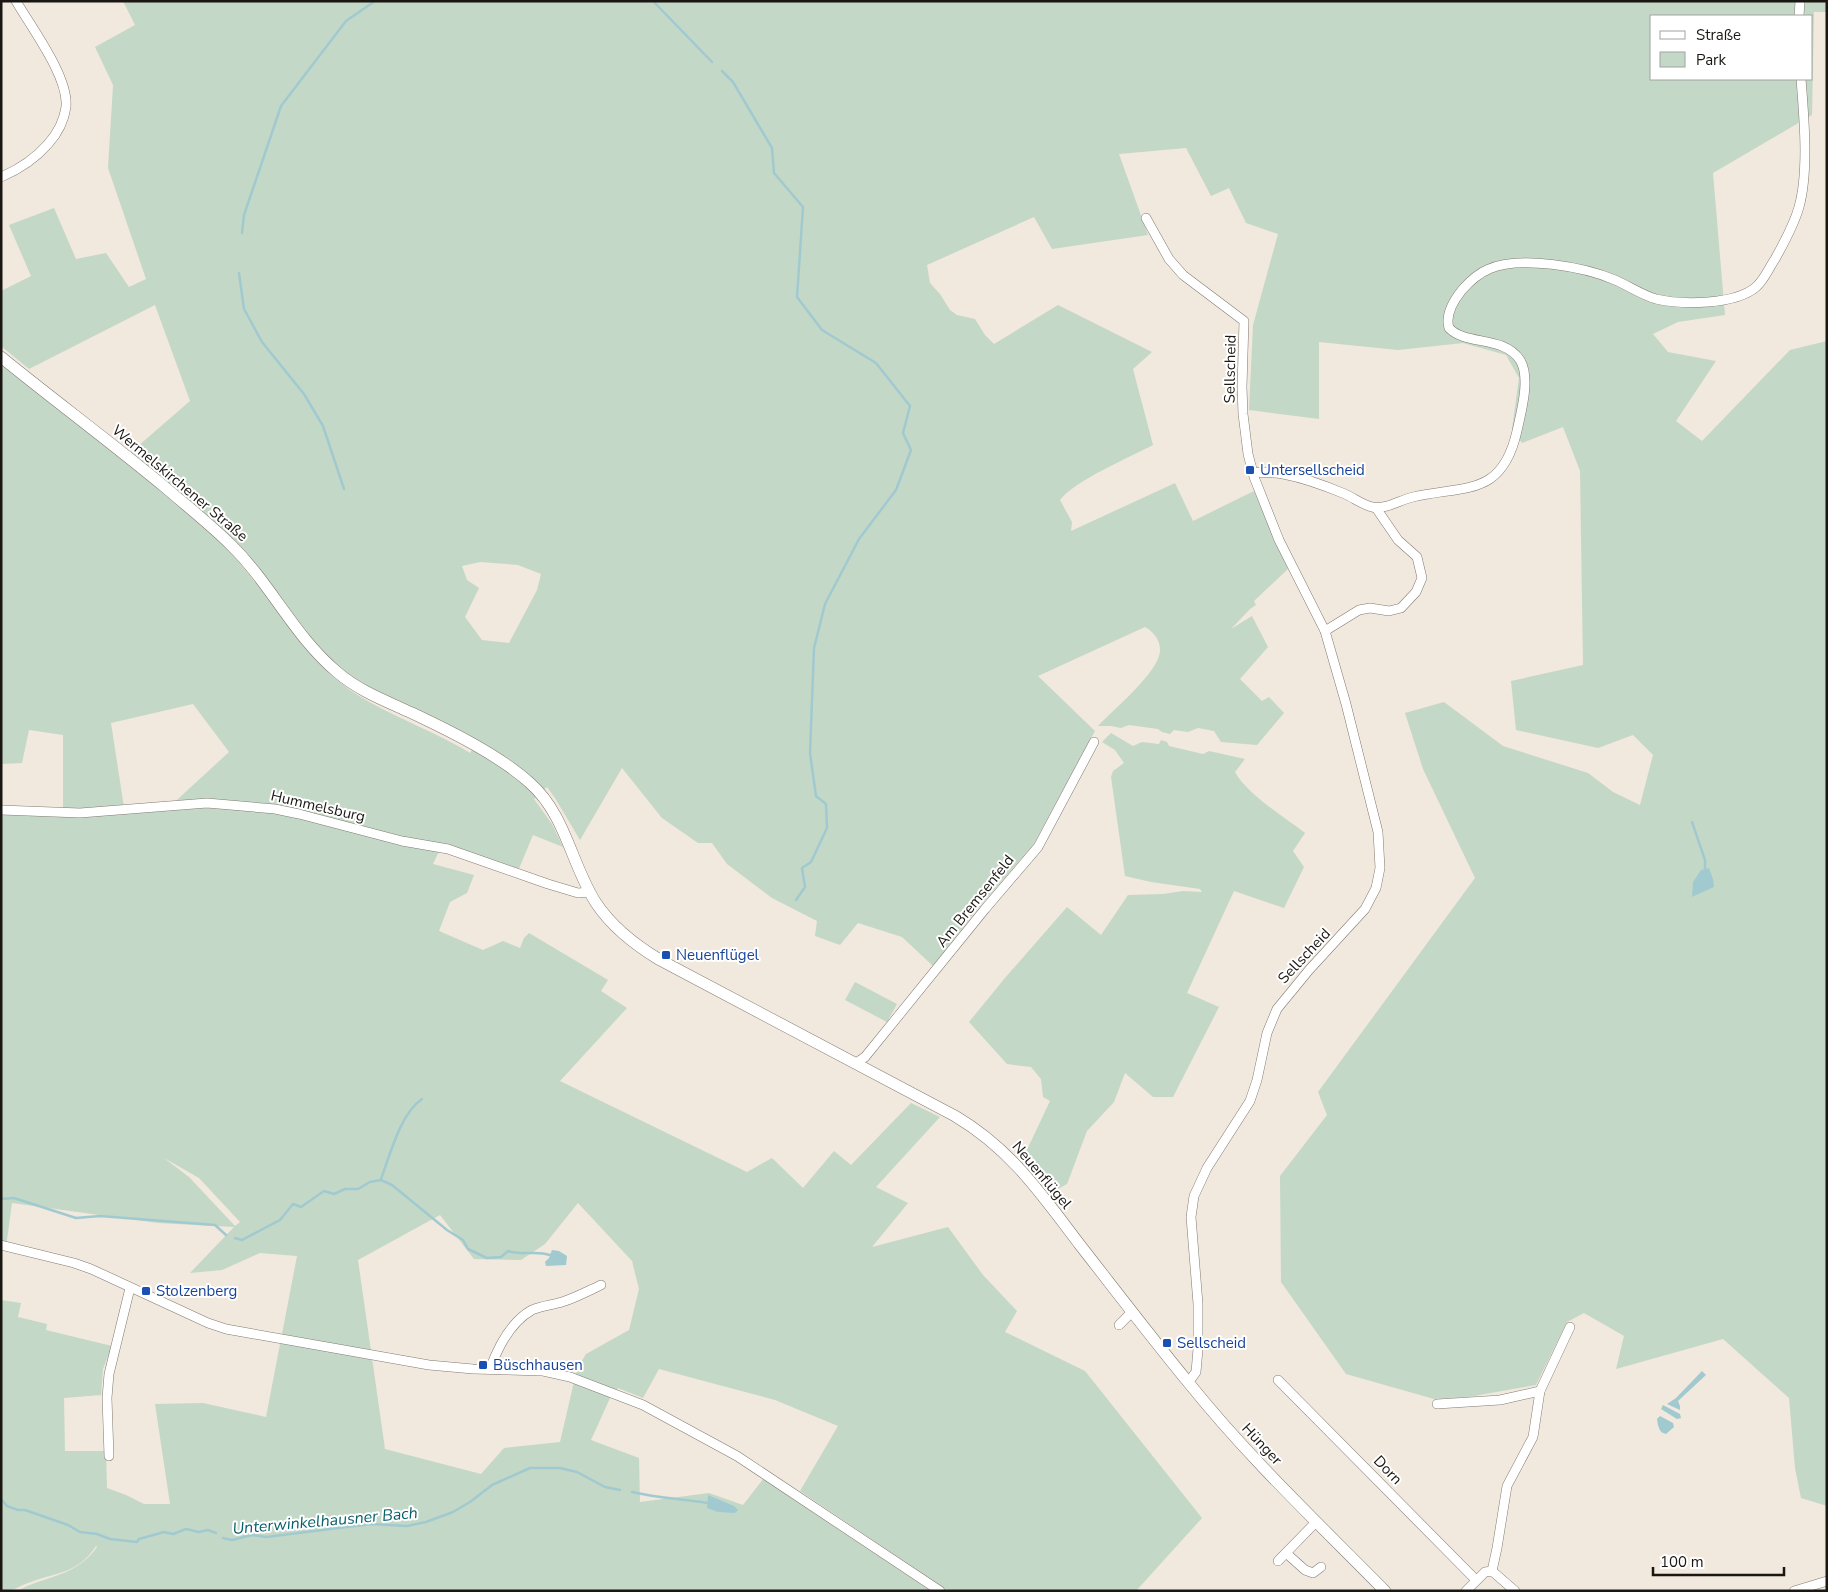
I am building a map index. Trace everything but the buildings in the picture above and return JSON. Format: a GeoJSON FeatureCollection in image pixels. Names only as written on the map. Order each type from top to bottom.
{"type":"FeatureCollection","features":[{"type":"Feature","properties":{"kind":"main road","name":"Wermelskirchener Straße"},"geometry":{"type":"LineString","coordinates":[[1,356],[149,474],[224,538],[256,572],[312,647],[336,671],[368,693],[436,725],[491,755],[529,781],[554,812],[572,850]]}},
{"type":"Feature","properties":{"kind":"main road","name":"Neuenflügel"},"geometry":{"type":"LineString","coordinates":[[572,850],[590,892],[609,919],[625,936],[646,951],[962,1120],[1004,1151],[1034,1186],[1188,1383]]}},
{"type":"Feature","properties":{"kind":"main road","name":"Hünger"},"geometry":{"type":"LineString","coordinates":[[1188,1383],[1241,1444],[1380,1589]]}},
{"type":"Feature","properties":{"kind":"street"},"geometry":{"type":"LineString","coordinates":[[1,177],[19,169],[41,152],[58,130],[66,106],[65,92],[60,77],[16,1]]}},
{"type":"Feature","properties":{"kind":"street"},"geometry":{"type":"LineString","coordinates":[[1799,15],[1800,1]]}},
{"type":"Feature","properties":{"kind":"street"},"geometry":{"type":"LineString","coordinates":[[1253,472],[1282,474],[1302,479],[1345,494],[1376,508],[1414,496],[1474,487],[1490,480],[1508,460],[1520,414],[1525,382],[1524,371],[1521,362],[1507,348],[1457,334],[1449,328],[1448,318],[1451,309],[1463,289],[1473,279],[1488,269],[1499,265],[1560,265],[1585,269],[1658,299],[1690,302],[1716,301],[1743,296],[1756,287],[1769,269],[1798,209],[1804,167],[1801,80]]}},
{"type":"Feature","properties":{"kind":"street","name":"Sellscheid"},"geometry":{"type":"LineString","coordinates":[[1146,218],[1169,259],[1183,275],[1244,321],[1242,387],[1248,454],[1279,540],[1325,631],[1342,688],[1378,832],[1381,860],[1374,894],[1365,909],[1304,975],[1277,1009],[1267,1033],[1257,1080],[1250,1101],[1207,1168],[1196,1191],[1192,1202],[1191,1216],[1198,1304],[1198,1349],[1196,1372],[1188,1383]]}},
{"type":"Feature","properties":{"kind":"street"},"geometry":{"type":"LineString","coordinates":[[1325,631],[1364,608],[1389,611],[1401,608],[1416,592],[1420,582],[1421,568],[1417,557],[1398,540],[1376,508]]}},
{"type":"Feature","properties":{"kind":"street","name":"Am Bremsenfeld"},"geometry":{"type":"LineString","coordinates":[[856,1063],[865,1057],[984,909],[1038,847],[1094,742]]}},
{"type":"Feature","properties":{"kind":"street","name":"Hummelsburg"},"geometry":{"type":"LineString","coordinates":[[1,810],[80,813],[207,803],[281,810],[402,841],[448,849],[548,884],[578,893],[590,892]]}},
{"type":"Feature","properties":{"kind":"street"},"geometry":{"type":"LineString","coordinates":[[1,1246],[74,1262],[208,1323],[235,1331],[454,1368],[543,1371],[570,1377],[643,1405],[751,1464],[940,1591]]}},
{"type":"Feature","properties":{"kind":"street"},"geometry":{"type":"LineString","coordinates":[[490,1369],[497,1351],[506,1336],[524,1316],[533,1310],[563,1301],[601,1285]]}},
{"type":"Feature","properties":{"kind":"street"},"geometry":{"type":"LineString","coordinates":[[109,1456],[107,1398],[109,1374],[130,1288]]}},
{"type":"Feature","properties":{"kind":"street"},"geometry":{"type":"LineString","coordinates":[[1119,1325],[1132,1312]]}},
{"type":"Feature","properties":{"kind":"street"},"geometry":{"type":"LineString","coordinates":[[1492,1571],[1506,1486],[1534,1434],[1540,1391],[1550,1365],[1570,1327]]}},
{"type":"Feature","properties":{"kind":"street","name":"Dorn"},"geometry":{"type":"LineString","coordinates":[[1278,1380],[1476,1580]]}},
{"type":"Feature","properties":{"kind":"street"},"geometry":{"type":"LineString","coordinates":[[1437,1404],[1500,1400],[1540,1391]]}},
{"type":"Feature","properties":{"kind":"street"},"geometry":{"type":"LineString","coordinates":[[1278,1561],[1316,1522]]}},
{"type":"Feature","properties":{"kind":"street"},"geometry":{"type":"LineString","coordinates":[[1286,1553],[1305,1570],[1312,1573],[1321,1566]]}},
{"type":"Feature","properties":{"kind":"street"},"geometry":{"type":"LineString","coordinates":[[1466,1591],[1485,1572],[1492,1571],[1515,1591]]}},
{"type":"Feature","properties":{"kind":"street"},"geometry":{"type":"LineString","coordinates":[[1794,1591],[1827,1581]]}},
{"type":"Feature","properties":{"kind":"green space"},"geometry":{"type":"Polygon","coordinates":[[[123,1],[1827,1],[1827,12],[1814,12],[1813,64],[1813,15],[1650,15],[1650,80],[1813,80],[1812,115],[1713,173],[1725,315],[1678,322],[1653,334],[1668,352],[1716,361],[1676,421],[1702,441],[1790,350],[1827,341],[1827,1506],[1801,1498],[1795,1468],[1789,1398],[1723,1339],[1616,1369],[1624,1336],[1584,1313],[1567,1322],[1536,1385],[1468,1397],[1434,1399],[1346,1374],[1281,1282],[1280,1176],[1327,1115],[1318,1092],[1475,878],[1423,769],[1405,713],[1444,702],[1503,746],[1588,773],[1613,792],[1640,805],[1653,755],[1633,735],[1598,748],[1516,730],[1511,681],[1583,665],[1580,471],[1563,427],[1522,443],[1512,429],[1519,378],[1506,355],[1463,343],[1398,350],[1319,342],[1319,419],[1249,410],[1253,325],[1278,234],[1246,223],[1229,188],[1211,196],[1186,148],[1119,154],[1148,235],[1052,249],[1034,217],[927,265],[930,283],[950,310],[957,315],[975,319],[985,335],[994,344],[1058,305],[1152,352],[1133,369],[1153,445],[1090,477],[1077,485],[1060,500],[1072,522],[1071,531],[1175,483],[1193,521],[1254,491],[1288,569],[1254,601],[1256,605],[1231,629],[1252,616],[1268,647],[1240,679],[1262,701],[1269,697],[1284,713],[1257,745],[1221,742],[1214,731],[1198,728],[1188,732],[1174,730],[1170,734],[1158,729],[1129,725],[1121,728],[1098,726],[1141,683],[1155,665],[1160,652],[1159,643],[1155,635],[1145,627],[1038,676],[1095,731],[1033,845],[974,913],[933,966],[902,937],[858,923],[840,945],[815,936],[817,921],[772,898],[727,864],[712,843],[698,843],[662,818],[622,768],[580,840],[547,787],[534,799],[552,824],[563,847],[533,835],[518,871],[440,849],[433,864],[474,875],[467,893],[450,902],[439,931],[483,950],[503,941],[520,948],[524,938],[529,933],[608,980],[601,991],[627,1008],[560,1081],[747,1172],[772,1158],[803,1188],[834,1151],[851,1165],[911,1103],[940,1117],[876,1187],[908,1203],[872,1247],[948,1227],[983,1275],[1017,1311],[1005,1332],[1085,1371],[1202,1518],[1136,1591],[948,1591],[800,1491],[838,1426],[775,1400],[659,1369],[643,1398],[618,1388],[610,1398],[591,1440],[639,1458],[640,1502],[709,1493],[743,1505],[764,1478],[933,1591],[17,1591],[75,1567],[14,1589],[1,1591],[1,1300],[21,1303],[18,1317],[47,1324],[46,1330],[112,1346],[103,1369],[101,1395],[64,1398],[65,1451],[106,1451],[107,1488],[144,1504],[170,1504],[155,1404],[203,1403],[266,1417],[297,1256],[260,1253],[222,1270],[190,1273],[234,1227],[158,1223],[12,1203],[6,1247],[1,1245],[1,814],[63,809],[63,735],[29,730],[22,763],[1,764],[1,362],[206,527],[251,576],[316,660],[346,687],[381,708],[470,753],[477,741],[357,682],[338,668],[314,643],[259,569],[130,453],[190,401],[155,305],[29,369],[1,346],[1,291],[31,276],[9,225],[54,208],[76,259],[106,253],[129,287],[146,279],[108,168],[113,85],[95,47],[135,25],[123,1]],[[480,562],[462,566],[467,580],[479,588],[465,617],[482,640],[509,643],[537,590],[541,574],[518,565],[480,562]],[[193,704],[111,723],[125,814],[166,810],[229,752],[193,704]],[[164,1158],[189,1177],[235,1226],[240,1222],[199,1178],[164,1158]],[[578,1203],[545,1244],[521,1260],[474,1259],[440,1215],[358,1260],[385,1449],[481,1474],[504,1448],[560,1442],[577,1369],[586,1354],[629,1330],[639,1289],[632,1261],[578,1203]],[[96,1546],[89,1555],[75,1567],[80,1564],[89,1557],[96,1546]]]}},
{"type":"Feature","properties":{"kind":"green space"},"geometry":{"type":"Polygon","coordinates":[[[1111,733],[1133,746],[1142,742],[1159,744],[1161,740],[1167,742],[1169,746],[1203,754],[1209,751],[1245,759],[1235,772],[1248,789],[1305,833],[1293,851],[1304,867],[1284,908],[1234,891],[1187,993],[1219,1007],[1173,1097],[1153,1097],[1125,1073],[1114,1102],[1087,1131],[1067,1184],[1056,1190],[1025,1154],[1050,1101],[1043,1097],[1041,1079],[1031,1067],[1007,1064],[969,1022],[1067,907],[1101,935],[1128,895],[1163,894],[1183,891],[1202,892],[1200,889],[1125,876],[1111,777],[1113,771],[1124,763],[1115,750],[1102,742],[1111,733]]]}},
{"type":"Feature","properties":{"kind":"green space"},"geometry":{"type":"Polygon","coordinates":[[[855,982],[897,1004],[887,1022],[845,1000],[855,982]]]}},
{"type":"Feature","properties":{"kind":"water"},"geometry":{"type":"Polygon","coordinates":[[[1709,868],[1714,887],[1692,897],[1693,882],[1701,870],[1709,868]]]}},
{"type":"Feature","properties":{"kind":"water"},"geometry":{"type":"Polygon","coordinates":[[[552,1250],[559,1251],[567,1256],[566,1265],[546,1266],[545,1262],[552,1250]]]}},
{"type":"Feature","properties":{"kind":"water"},"geometry":{"type":"Polygon","coordinates":[[[1702,1371],[1706,1375],[1678,1401],[1680,1410],[1667,1404],[1676,1398],[1702,1371]]]}},
{"type":"Feature","properties":{"kind":"water"},"geometry":{"type":"Polygon","coordinates":[[[1663,1405],[1680,1414],[1681,1418],[1677,1419],[1661,1409],[1663,1405]]]}},
{"type":"Feature","properties":{"kind":"water"},"geometry":{"type":"Polygon","coordinates":[[[1660,1416],[1673,1423],[1674,1427],[1666,1434],[1660,1431],[1658,1427],[1657,1419],[1660,1416]]]}},
{"type":"Feature","properties":{"kind":"water"},"geometry":{"type":"Polygon","coordinates":[[[708,1495],[734,1506],[738,1510],[735,1513],[718,1512],[707,1508],[708,1495]]]}},
{"type":"Feature","properties":{"kind":"waterway"},"geometry":{"type":"LineString","coordinates":[[242,233],[244,215],[281,106],[346,21],[375,1]]}},
{"type":"Feature","properties":{"kind":"waterway"},"geometry":{"type":"LineString","coordinates":[[653,1],[712,62]]}},
{"type":"Feature","properties":{"kind":"waterway"},"geometry":{"type":"LineString","coordinates":[[722,71],[733,82],[772,148],[774,173],[803,207],[797,297],[822,330],[876,363],[910,406],[903,433],[911,450],[896,490],[859,539],[825,604],[814,648],[810,753],[816,796],[826,804],[827,828],[811,862],[802,868],[805,887],[796,900]]}},
{"type":"Feature","properties":{"kind":"waterway"},"geometry":{"type":"LineString","coordinates":[[239,273],[244,309],[262,342],[304,394],[323,426],[344,489]]}},
{"type":"Feature","properties":{"kind":"waterway"},"geometry":{"type":"LineString","coordinates":[[1692,822],[1705,860],[1705,869]]}},
{"type":"Feature","properties":{"kind":"waterway"},"geometry":{"type":"LineString","coordinates":[[381,1179],[402,1125],[414,1106],[422,1099]]}},
{"type":"Feature","properties":{"kind":"waterway"},"geometry":{"type":"LineString","coordinates":[[235,1238],[242,1240],[280,1220],[293,1204],[301,1207],[324,1191],[334,1194],[345,1189],[358,1189],[370,1182],[381,1180],[392,1185],[447,1230],[463,1240],[468,1249],[487,1258],[501,1257],[508,1251],[550,1255]]}},
{"type":"Feature","properties":{"kind":"waterway"},"geometry":{"type":"LineString","coordinates":[[1,1199],[14,1198],[76,1218],[100,1216],[215,1225],[226,1235]]}},
{"type":"Feature","properties":{"kind":"waterway","name":"Unterwinkelhausner Bach"},"geometry":{"type":"LineString","coordinates":[[223,1538],[232,1540],[252,1535],[266,1537],[371,1524],[407,1526],[426,1522],[453,1512],[492,1485],[530,1468],[560,1468],[577,1472],[605,1487],[620,1490]]}},
{"type":"Feature","properties":{"kind":"waterway","name":"Unterwinkelhausner Bach"},"geometry":{"type":"LineString","coordinates":[[632,1492],[707,1503]]}},
{"type":"Feature","properties":{"kind":"waterway","name":"Unterwinkelhausner Bach"},"geometry":{"type":"LineString","coordinates":[[1,1499],[7,1506],[18,1510],[25,1510],[68,1525],[80,1532],[97,1534],[110,1539],[137,1542],[139,1539],[164,1532],[173,1534],[186,1529],[199,1532],[208,1530],[216,1533]]}},
{"type":"Feature","properties":{"kind":"place","name":"Untersellscheid"},"geometry":{"type":"Point","coordinates":[1250,470]}},
{"type":"Feature","properties":{"kind":"place","name":"Neuenflügel"},"geometry":{"type":"Point","coordinates":[666,955]}},
{"type":"Feature","properties":{"kind":"place","name":"Stolzenberg"},"geometry":{"type":"Point","coordinates":[146,1291]}},
{"type":"Feature","properties":{"kind":"place","name":"Sellscheid"},"geometry":{"type":"Point","coordinates":[1167,1343]}},
{"type":"Feature","properties":{"kind":"place","name":"Büschhausen"},"geometry":{"type":"Point","coordinates":[483,1365]}}]}
